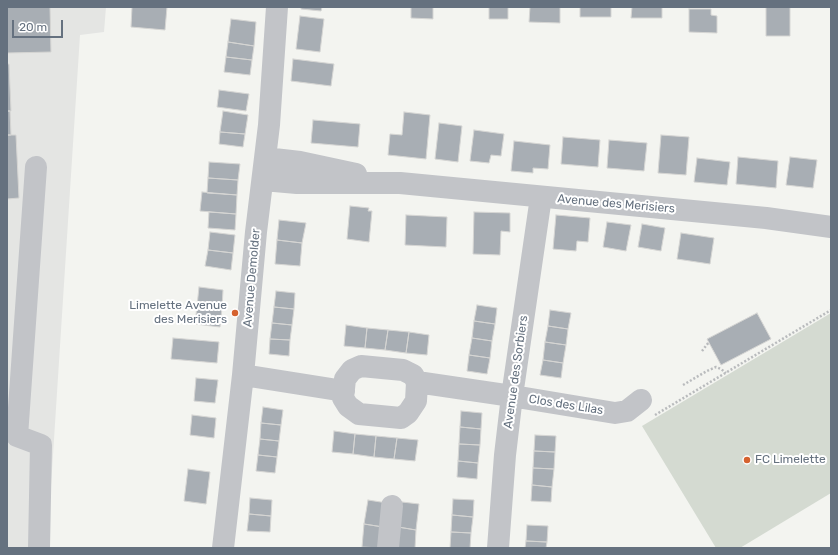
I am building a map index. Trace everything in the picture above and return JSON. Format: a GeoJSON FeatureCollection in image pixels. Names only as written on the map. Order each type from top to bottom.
{"type":"FeatureCollection","features":[{"type":"Feature","properties":{"kind":"street","name":"Avenue Demolder"},"geometry":{"type":"LineString","coordinates":[[223,548],[243,375],[256,232],[270,118],[277,7]]}},
{"type":"Feature","properties":{"kind":"street","name":"Avenue des Merisiers"},"geometry":{"type":"LineString","coordinates":[[265,158],[300,162],[400,183]]}},
{"type":"Feature","properties":{"kind":"street"},"geometry":{"type":"LineString","coordinates":[[36,167],[17,436],[41,445],[39,548]]}},
{"type":"Feature","properties":{"kind":"street","name":"Avenue des Merisiers"},"geometry":{"type":"LineString","coordinates":[[263,180],[297,183],[400,183],[766,218],[831,227]]}},
{"type":"Feature","properties":{"kind":"street","name":"Avenue des Sorbiers"},"geometry":{"type":"LineString","coordinates":[[498,548],[505,455],[512,396],[541,197]]}},
{"type":"Feature","properties":{"kind":"street"},"geometry":{"type":"LineString","coordinates":[[361,366],[402,370],[413,375],[417,382],[416,401],[408,413],[401,418],[359,414],[348,406],[344,398],[344,391],[345,379],[352,370],[361,366]]}},
{"type":"Feature","properties":{"kind":"street"},"geometry":{"type":"LineString","coordinates":[[243,375],[344,391]]}},
{"type":"Feature","properties":{"kind":"street","name":"Clos des Lilas"},"geometry":{"type":"LineString","coordinates":[[417,382],[615,413],[647,408]]}},
{"type":"Feature","properties":{"kind":"street"},"geometry":{"type":"LineString","coordinates":[[388,548],[392,506]]}},
{"type":"Feature","properties":{"kind":"path"},"geometry":{"type":"LineString","coordinates":[[647,408],[726,373],[831,310]]}},
{"type":"Feature","properties":{"kind":"path"},"geometry":{"type":"LineString","coordinates":[[702,351],[709,342]]}},
{"type":"Feature","properties":{"kind":"path"},"geometry":{"type":"LineString","coordinates":[[683,385],[716,367],[726,373]]}},
{"type":"Feature","properties":{"kind":"shaded area"},"geometry":{"type":"Polygon","coordinates":[[[7,7],[106,7],[104,32],[80,35],[47,548],[7,548],[7,7]]]}},
{"type":"Feature","properties":{"kind":"shaded area","name":"FC Limelette"},"geometry":{"type":"Polygon","coordinates":[[[831,313],[831,493],[740,548],[716,548],[642,426],[831,313]]]}},
{"type":"Feature","properties":{"kind":"building"},"geometry":{"type":"Polygon","coordinates":[[[7,7],[50,7],[51,52],[7,53],[7,7]]]}},
{"type":"Feature","properties":{"kind":"building"},"geometry":{"type":"Polygon","coordinates":[[[132,7],[167,7],[165,30],[131,27],[132,7]]]}},
{"type":"Feature","properties":{"kind":"building"},"geometry":{"type":"Polygon","coordinates":[[[301,7],[322,7],[321,11],[301,9],[301,7]]]}},
{"type":"Feature","properties":{"kind":"building"},"geometry":{"type":"Polygon","coordinates":[[[411,7],[433,7],[433,19],[411,18],[411,7]]]}},
{"type":"Feature","properties":{"kind":"building"},"geometry":{"type":"Polygon","coordinates":[[[489,7],[508,7],[508,19],[489,19],[489,7]]]}},
{"type":"Feature","properties":{"kind":"building"},"geometry":{"type":"Polygon","coordinates":[[[530,7],[560,7],[560,23],[529,22],[530,7]]]}},
{"type":"Feature","properties":{"kind":"building"},"geometry":{"type":"Polygon","coordinates":[[[580,7],[611,7],[611,17],[580,17],[580,7]]]}},
{"type":"Feature","properties":{"kind":"building"},"geometry":{"type":"Polygon","coordinates":[[[632,7],[662,7],[662,18],[631,18],[632,7]]]}},
{"type":"Feature","properties":{"kind":"building"},"geometry":{"type":"Polygon","coordinates":[[[766,7],[790,7],[790,36],[766,36],[766,7]]]}},
{"type":"Feature","properties":{"kind":"building"},"geometry":{"type":"Polygon","coordinates":[[[689,9],[711,9],[711,15],[717,16],[717,33],[689,32],[689,9]]]}},
{"type":"Feature","properties":{"kind":"building"},"geometry":{"type":"Polygon","coordinates":[[[300,16],[324,19],[320,52],[296,49],[300,16]]]}},
{"type":"Feature","properties":{"kind":"building"},"geometry":{"type":"Polygon","coordinates":[[[231,19],[256,22],[254,46],[228,42],[231,19]]]}},
{"type":"Feature","properties":{"kind":"building"},"geometry":{"type":"Polygon","coordinates":[[[228,42],[254,46],[252,60],[226,57],[228,42]]]}},
{"type":"Feature","properties":{"kind":"building"},"geometry":{"type":"Polygon","coordinates":[[[226,57],[252,60],[250,75],[224,72],[226,57]]]}},
{"type":"Feature","properties":{"kind":"building"},"geometry":{"type":"Polygon","coordinates":[[[293,59],[334,64],[331,86],[291,81],[293,59]]]}},
{"type":"Feature","properties":{"kind":"building"},"geometry":{"type":"Polygon","coordinates":[[[7,64],[9,64],[11,111],[7,111],[7,64]]]}},
{"type":"Feature","properties":{"kind":"building"},"geometry":{"type":"Polygon","coordinates":[[[219,90],[249,94],[246,111],[217,107],[219,90]]]}},
{"type":"Feature","properties":{"kind":"building"},"geometry":{"type":"Polygon","coordinates":[[[7,111],[10,111],[11,135],[7,135],[7,111]]]}},
{"type":"Feature","properties":{"kind":"building"},"geometry":{"type":"Polygon","coordinates":[[[223,111],[248,115],[245,134],[220,132],[223,111]]]}},
{"type":"Feature","properties":{"kind":"building"},"geometry":{"type":"Polygon","coordinates":[[[404,112],[430,115],[426,159],[388,155],[390,134],[402,135],[404,112]]]}},
{"type":"Feature","properties":{"kind":"building"},"geometry":{"type":"Polygon","coordinates":[[[313,120],[360,124],[358,147],[311,143],[313,120]]]}},
{"type":"Feature","properties":{"kind":"building"},"geometry":{"type":"Polygon","coordinates":[[[439,123],[462,126],[458,162],[435,159],[439,123]]]}},
{"type":"Feature","properties":{"kind":"building"},"geometry":{"type":"Polygon","coordinates":[[[474,130],[504,134],[501,156],[491,155],[489,163],[470,161],[474,130]]]}},
{"type":"Feature","properties":{"kind":"building"},"geometry":{"type":"Polygon","coordinates":[[[220,132],[245,134],[243,147],[219,144],[220,132]]]}},
{"type":"Feature","properties":{"kind":"building"},"geometry":{"type":"Polygon","coordinates":[[[7,135],[16,135],[19,198],[7,199],[7,135]]]}},
{"type":"Feature","properties":{"kind":"building"},"geometry":{"type":"Polygon","coordinates":[[[661,135],[689,137],[686,175],[658,173],[661,135]]]}},
{"type":"Feature","properties":{"kind":"building"},"geometry":{"type":"Polygon","coordinates":[[[563,137],[600,140],[598,167],[561,164],[563,137]]]}},
{"type":"Feature","properties":{"kind":"building"},"geometry":{"type":"Polygon","coordinates":[[[609,140],[647,143],[644,171],[607,168],[609,140]]]}},
{"type":"Feature","properties":{"kind":"building"},"geometry":{"type":"Polygon","coordinates":[[[514,141],[550,145],[548,169],[533,168],[533,173],[511,171],[514,141]]]}},
{"type":"Feature","properties":{"kind":"building"},"geometry":{"type":"Polygon","coordinates":[[[738,157],[778,161],[776,188],[736,184],[738,157]]]}},
{"type":"Feature","properties":{"kind":"building"},"geometry":{"type":"Polygon","coordinates":[[[790,157],[817,160],[813,188],[786,185],[790,157]]]}},
{"type":"Feature","properties":{"kind":"building"},"geometry":{"type":"Polygon","coordinates":[[[697,158],[730,162],[727,185],[694,182],[697,158]]]}},
{"type":"Feature","properties":{"kind":"building"},"geometry":{"type":"Polygon","coordinates":[[[209,162],[240,164],[238,180],[208,178],[209,162]]]}},
{"type":"Feature","properties":{"kind":"building"},"geometry":{"type":"Polygon","coordinates":[[[208,178],[238,180],[237,195],[207,193],[208,178]]]}},
{"type":"Feature","properties":{"kind":"building"},"geometry":{"type":"Polygon","coordinates":[[[202,192],[237,195],[236,214],[200,211],[202,192]]]}},
{"type":"Feature","properties":{"kind":"building"},"geometry":{"type":"Polygon","coordinates":[[[350,206],[369,208],[368,211],[372,211],[369,242],[347,239],[350,206]]]}},
{"type":"Feature","properties":{"kind":"building"},"geometry":{"type":"Polygon","coordinates":[[[209,212],[236,214],[235,230],[208,228],[209,212]]]}},
{"type":"Feature","properties":{"kind":"building"},"geometry":{"type":"Polygon","coordinates":[[[474,212],[510,213],[510,232],[501,231],[500,255],[473,254],[474,212]]]}},
{"type":"Feature","properties":{"kind":"building"},"geometry":{"type":"Polygon","coordinates":[[[406,215],[447,217],[446,247],[405,245],[406,215]]]}},
{"type":"Feature","properties":{"kind":"building"},"geometry":{"type":"Polygon","coordinates":[[[556,215],[590,218],[588,242],[577,241],[576,251],[553,249],[556,215]]]}},
{"type":"Feature","properties":{"kind":"building"},"geometry":{"type":"Polygon","coordinates":[[[279,220],[306,223],[302,243],[277,240],[279,220]]]}},
{"type":"Feature","properties":{"kind":"building"},"geometry":{"type":"Polygon","coordinates":[[[607,222],[631,225],[626,251],[603,247],[607,222]]]}},
{"type":"Feature","properties":{"kind":"building"},"geometry":{"type":"Polygon","coordinates":[[[642,224],[665,228],[661,251],[638,247],[642,224]]]}},
{"type":"Feature","properties":{"kind":"building"},"geometry":{"type":"Polygon","coordinates":[[[210,232],[235,235],[233,253],[208,250],[210,232]]]}},
{"type":"Feature","properties":{"kind":"building"},"geometry":{"type":"Polygon","coordinates":[[[681,233],[714,238],[710,264],[677,259],[681,233]]]}},
{"type":"Feature","properties":{"kind":"building"},"geometry":{"type":"Polygon","coordinates":[[[277,240],[302,243],[300,266],[275,264],[277,240]]]}},
{"type":"Feature","properties":{"kind":"building"},"geometry":{"type":"Polygon","coordinates":[[[208,250],[233,253],[231,270],[205,266],[208,250]]]}},
{"type":"Feature","properties":{"kind":"building"},"geometry":{"type":"Polygon","coordinates":[[[199,287],[223,290],[222,308],[197,306],[199,287]]]}},
{"type":"Feature","properties":{"kind":"building"},"geometry":{"type":"Polygon","coordinates":[[[276,291],[295,293],[294,309],[274,307],[276,291]]]}},
{"type":"Feature","properties":{"kind":"building"},"geometry":{"type":"Polygon","coordinates":[[[477,305],[497,308],[495,324],[474,321],[477,305]]]}},
{"type":"Feature","properties":{"kind":"building"},"geometry":{"type":"Polygon","coordinates":[[[197,306],[222,308],[220,327],[195,324],[197,306]]]}},
{"type":"Feature","properties":{"kind":"building"},"geometry":{"type":"Polygon","coordinates":[[[274,307],[294,309],[292,325],[272,323],[274,307]]]}},
{"type":"Feature","properties":{"kind":"building"},"geometry":{"type":"Polygon","coordinates":[[[550,310],[571,313],[568,329],[548,326],[550,310]]]}},
{"type":"Feature","properties":{"kind":"building"},"geometry":{"type":"Polygon","coordinates":[[[757,313],[771,339],[721,365],[707,339],[757,313]]]}},
{"type":"Feature","properties":{"kind":"building"},"geometry":{"type":"Polygon","coordinates":[[[474,321],[495,324],[492,341],[472,338],[474,321]]]}},
{"type":"Feature","properties":{"kind":"building"},"geometry":{"type":"Polygon","coordinates":[[[272,323],[292,325],[290,340],[270,339],[272,323]]]}},
{"type":"Feature","properties":{"kind":"building"},"geometry":{"type":"Polygon","coordinates":[[[346,325],[367,328],[365,348],[344,346],[346,325]]]}},
{"type":"Feature","properties":{"kind":"building"},"geometry":{"type":"Polygon","coordinates":[[[548,326],[568,329],[566,345],[545,342],[548,326]]]}},
{"type":"Feature","properties":{"kind":"building"},"geometry":{"type":"Polygon","coordinates":[[[367,328],[388,330],[385,350],[365,348],[367,328]]]}},
{"type":"Feature","properties":{"kind":"building"},"geometry":{"type":"Polygon","coordinates":[[[388,330],[409,332],[406,353],[385,350],[388,330]]]}},
{"type":"Feature","properties":{"kind":"building"},"geometry":{"type":"Polygon","coordinates":[[[409,332],[429,335],[427,355],[406,353],[409,332]]]}},
{"type":"Feature","properties":{"kind":"building"},"geometry":{"type":"Polygon","coordinates":[[[173,338],[219,342],[217,363],[171,359],[173,338]]]}},
{"type":"Feature","properties":{"kind":"building"},"geometry":{"type":"Polygon","coordinates":[[[472,338],[492,341],[490,358],[469,355],[472,338]]]}},
{"type":"Feature","properties":{"kind":"building"},"geometry":{"type":"Polygon","coordinates":[[[270,339],[290,340],[289,356],[269,354],[270,339]]]}},
{"type":"Feature","properties":{"kind":"building"},"geometry":{"type":"Polygon","coordinates":[[[545,342],[566,345],[563,363],[543,360],[545,342]]]}},
{"type":"Feature","properties":{"kind":"building"},"geometry":{"type":"Polygon","coordinates":[[[469,355],[490,358],[487,374],[467,371],[469,355]]]}},
{"type":"Feature","properties":{"kind":"building"},"geometry":{"type":"Polygon","coordinates":[[[543,360],[563,363],[561,378],[540,375],[543,360]]]}},
{"type":"Feature","properties":{"kind":"building"},"geometry":{"type":"Polygon","coordinates":[[[196,378],[218,380],[215,403],[194,401],[196,378]]]}},
{"type":"Feature","properties":{"kind":"building"},"geometry":{"type":"Polygon","coordinates":[[[263,407],[283,410],[281,425],[261,423],[263,407]]]}},
{"type":"Feature","properties":{"kind":"building"},"geometry":{"type":"Polygon","coordinates":[[[461,411],[482,413],[481,429],[460,427],[461,411]]]}},
{"type":"Feature","properties":{"kind":"building"},"geometry":{"type":"Polygon","coordinates":[[[192,415],[216,418],[214,438],[190,435],[192,415]]]}},
{"type":"Feature","properties":{"kind":"building"},"geometry":{"type":"Polygon","coordinates":[[[261,423],[281,425],[279,441],[260,439],[261,423]]]}},
{"type":"Feature","properties":{"kind":"building"},"geometry":{"type":"Polygon","coordinates":[[[460,427],[481,429],[480,445],[459,444],[460,427]]]}},
{"type":"Feature","properties":{"kind":"building"},"geometry":{"type":"Polygon","coordinates":[[[334,431],[355,434],[353,454],[332,452],[334,431]]]}},
{"type":"Feature","properties":{"kind":"building"},"geometry":{"type":"Polygon","coordinates":[[[355,434],[376,436],[374,457],[353,454],[355,434]]]}},
{"type":"Feature","properties":{"kind":"building"},"geometry":{"type":"Polygon","coordinates":[[[535,435],[556,436],[555,452],[534,451],[535,435]]]}},
{"type":"Feature","properties":{"kind":"building"},"geometry":{"type":"Polygon","coordinates":[[[376,436],[397,438],[394,459],[374,457],[376,436]]]}},
{"type":"Feature","properties":{"kind":"building"},"geometry":{"type":"Polygon","coordinates":[[[397,438],[418,440],[415,461],[394,459],[397,438]]]}},
{"type":"Feature","properties":{"kind":"building"},"geometry":{"type":"Polygon","coordinates":[[[260,439],[279,441],[277,457],[258,455],[260,439]]]}},
{"type":"Feature","properties":{"kind":"building"},"geometry":{"type":"Polygon","coordinates":[[[459,444],[480,445],[478,463],[458,461],[459,444]]]}},
{"type":"Feature","properties":{"kind":"building"},"geometry":{"type":"Polygon","coordinates":[[[534,451],[555,452],[554,469],[533,468],[534,451]]]}},
{"type":"Feature","properties":{"kind":"building"},"geometry":{"type":"Polygon","coordinates":[[[258,455],[277,457],[275,473],[256,471],[258,455]]]}},
{"type":"Feature","properties":{"kind":"building"},"geometry":{"type":"Polygon","coordinates":[[[458,461],[478,463],[477,479],[457,477],[458,461]]]}},
{"type":"Feature","properties":{"kind":"building"},"geometry":{"type":"Polygon","coordinates":[[[533,468],[554,469],[552,487],[532,485],[533,468]]]}},
{"type":"Feature","properties":{"kind":"building"},"geometry":{"type":"Polygon","coordinates":[[[188,469],[210,472],[206,504],[184,501],[188,469]]]}},
{"type":"Feature","properties":{"kind":"building"},"geometry":{"type":"Polygon","coordinates":[[[532,485],[552,487],[551,502],[531,501],[532,485]]]}},
{"type":"Feature","properties":{"kind":"building"},"geometry":{"type":"Polygon","coordinates":[[[250,498],[272,500],[271,516],[249,514],[250,498]]]}},
{"type":"Feature","properties":{"kind":"building"},"geometry":{"type":"Polygon","coordinates":[[[453,499],[474,500],[473,517],[452,515],[453,499]]]}},
{"type":"Feature","properties":{"kind":"building"},"geometry":{"type":"Polygon","coordinates":[[[368,500],[387,503],[383,527],[364,524],[368,500]]]}},
{"type":"Feature","properties":{"kind":"building"},"geometry":{"type":"Polygon","coordinates":[[[402,502],[419,504],[416,530],[398,527],[402,502]]]}},
{"type":"Feature","properties":{"kind":"building"},"geometry":{"type":"Polygon","coordinates":[[[249,514],[271,516],[270,532],[247,531],[249,514]]]}},
{"type":"Feature","properties":{"kind":"building"},"geometry":{"type":"Polygon","coordinates":[[[452,515],[473,517],[471,533],[451,532],[452,515]]]}},
{"type":"Feature","properties":{"kind":"building"},"geometry":{"type":"Polygon","coordinates":[[[364,524],[383,527],[381,548],[362,547],[364,524]]]}},
{"type":"Feature","properties":{"kind":"building"},"geometry":{"type":"Polygon","coordinates":[[[527,525],[548,526],[547,542],[526,541],[527,525]]]}},
{"type":"Feature","properties":{"kind":"building"},"geometry":{"type":"Polygon","coordinates":[[[398,527],[416,530],[415,548],[397,548],[398,527]]]}},
{"type":"Feature","properties":{"kind":"building"},"geometry":{"type":"Polygon","coordinates":[[[451,532],[471,533],[470,548],[450,548],[451,532]]]}},
{"type":"Feature","properties":{"kind":"building"},"geometry":{"type":"Polygon","coordinates":[[[526,541],[547,542],[546,548],[525,548],[526,541]]]}},
{"type":"Feature","properties":{"kind":"place","name":"Limelette Avenue des Merisiers"},"geometry":{"type":"Point","coordinates":[235,313]}},
{"type":"Feature","properties":{"kind":"place","name":"FC Limelette"},"geometry":{"type":"Point","coordinates":[747,460]}}]}
